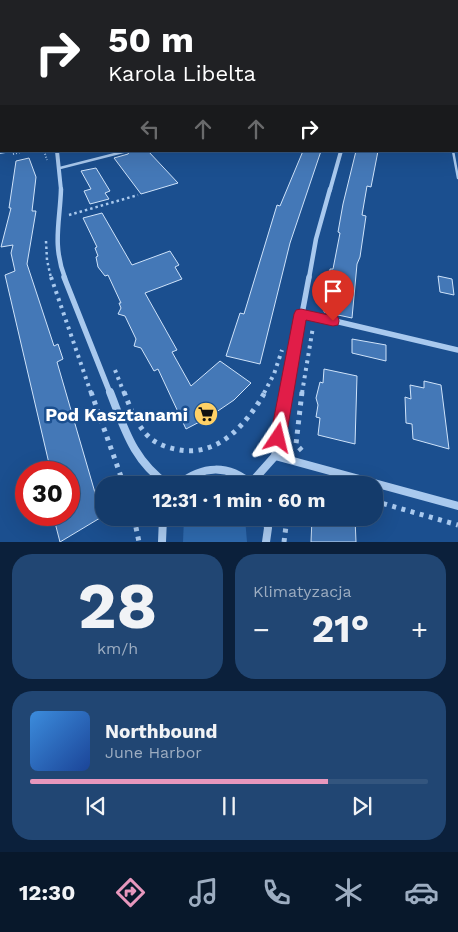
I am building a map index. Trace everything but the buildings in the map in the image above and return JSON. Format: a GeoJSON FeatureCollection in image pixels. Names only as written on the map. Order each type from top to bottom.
{"type":"FeatureCollection","features":[{"type":"Feature","properties":{"kind":"street"},"geometry":{"type":"LineString","coordinates":[[57,152],[60,168],[61,205],[56,248],[58,261],[128,439],[134,452],[156,476]]}},
{"type":"Feature","properties":{"kind":"street"},"geometry":{"type":"LineString","coordinates":[[258,476],[275,456],[316,240],[341,152]]}},
{"type":"Feature","properties":{"kind":"street"},"geometry":{"type":"LineString","coordinates":[[301,314],[458,350]]}},
{"type":"Feature","properties":{"kind":"street"},"geometry":{"type":"LineString","coordinates":[[275,456],[458,506]]}},
{"type":"Feature","properties":{"kind":"street"},"geometry":{"type":"LineString","coordinates":[[189,476],[193,473],[219,467],[233,470],[241,476]]}},
{"type":"Feature","properties":{"kind":"street"},"geometry":{"type":"LineString","coordinates":[[162,542],[163,526]]}},
{"type":"Feature","properties":{"kind":"street"},"geometry":{"type":"LineString","coordinates":[[266,542],[268,526]]}},
{"type":"Feature","properties":{"kind":"lane"},"geometry":{"type":"LineString","coordinates":[[60,168],[123,152]]}},
{"type":"Feature","properties":{"kind":"lane"},"geometry":{"type":"LineString","coordinates":[[453,152],[458,178]]}},
{"type":"Feature","properties":{"kind":"path"},"geometry":{"type":"LineString","coordinates":[[68,216],[138,196]]}},
{"type":"Feature","properties":{"kind":"path"},"geometry":{"type":"LineString","coordinates":[[67,206],[67,224]]}},
{"type":"Feature","properties":{"kind":"path"},"geometry":{"type":"LineString","coordinates":[[110,361],[142,429],[152,440],[166,447],[184,452],[206,450],[220,444],[242,424],[265,395],[274,376],[283,346]]}},
{"type":"Feature","properties":{"kind":"path"},"geometry":{"type":"LineString","coordinates":[[112,450],[121,476]]}},
{"type":"Feature","properties":{"kind":"path"},"geometry":{"type":"LineString","coordinates":[[383,504],[458,525]]}},
{"type":"Feature","properties":{"kind":"path"},"geometry":{"type":"LineString","coordinates":[[136,526],[139,542]]}},
{"type":"Feature","properties":{"kind":"path"},"geometry":{"type":"LineString","coordinates":[[284,542],[286,526]]}},
{"type":"Feature","properties":{"kind":"shaded area"},"geometry":{"type":"Polygon","coordinates":[[[184,526],[246,526],[247,542],[183,542],[184,526]]]}},
{"type":"Feature","properties":{"kind":"place","name":"Pod Kasztanami"},"geometry":{"type":"Point","coordinates":[206,414]}},
{"type":"Feature","properties":{"kind":"route"},"geometry":{"type":"LineString","coordinates":[[278,438],[301,314],[333,321]]}}]}
